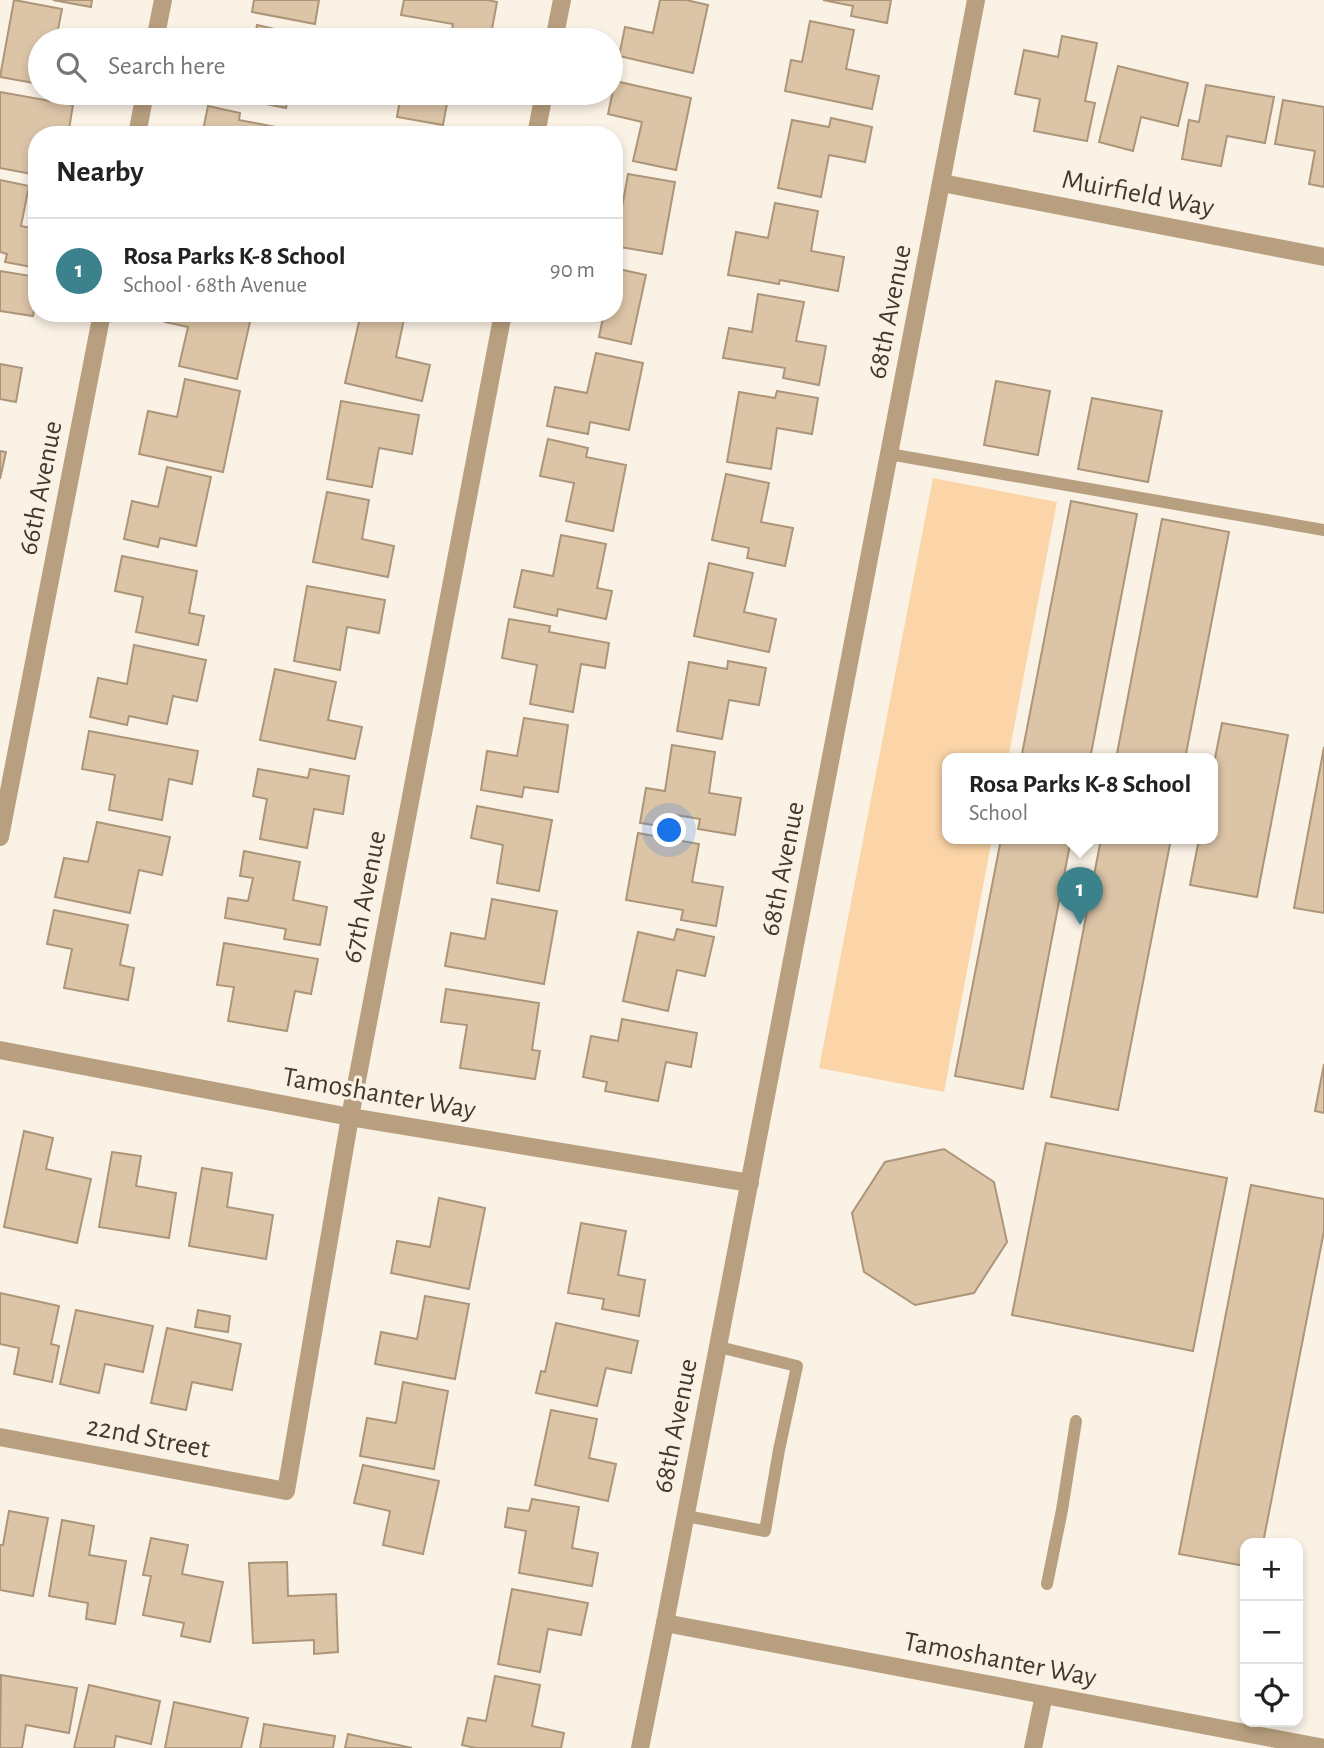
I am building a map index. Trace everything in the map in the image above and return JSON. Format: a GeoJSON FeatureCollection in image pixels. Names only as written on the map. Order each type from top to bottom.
{"type":"FeatureCollection","features":[{"type":"Feature","properties":{"kind":"street"},"geometry":{"type":"LineString","coordinates":[[157,28],[163,0]]}},
{"type":"Feature","properties":{"kind":"street"},"geometry":{"type":"LineString","coordinates":[[556,28],[562,0]]}},
{"type":"Feature","properties":{"kind":"street","name":"68th Avenue"},"geometry":{"type":"LineString","coordinates":[[640,1748],[976,0]]}},
{"type":"Feature","properties":{"kind":"street"},"geometry":{"type":"LineString","coordinates":[[139,126],[143,105]]}},
{"type":"Feature","properties":{"kind":"street"},"geometry":{"type":"LineString","coordinates":[[538,126],[542,105]]}},
{"type":"Feature","properties":{"kind":"street","name":"Muirfield Way"},"geometry":{"type":"LineString","coordinates":[[942,183],[1324,257]]}},
{"type":"Feature","properties":{"kind":"street","name":"66th Avenue"},"geometry":{"type":"LineString","coordinates":[[0,837],[100,322]]}},
{"type":"Feature","properties":{"kind":"street","name":"67th Avenue"},"geometry":{"type":"LineString","coordinates":[[286,1491],[350,1117],[501,322]]}},
{"type":"Feature","properties":{"kind":"street","name":"Tamoshanter Way"},"geometry":{"type":"LineString","coordinates":[[0,1050],[350,1117],[750,1183]]}},
{"type":"Feature","properties":{"kind":"street","name":"22nd Street"},"geometry":{"type":"LineString","coordinates":[[0,1437],[286,1491]]}},
{"type":"Feature","properties":{"kind":"street","name":"Tamoshanter Way"},"geometry":{"type":"LineString","coordinates":[[665,1623],[1324,1748]]}},
{"type":"Feature","properties":{"kind":"street"},"geometry":{"type":"LineString","coordinates":[[1033,1748],[1044,1695]]}},
{"type":"Feature","properties":{"kind":"lane"},"geometry":{"type":"LineString","coordinates":[[889,454],[1324,530]]}},
{"type":"Feature","properties":{"kind":"lane"},"geometry":{"type":"LineString","coordinates":[[686,1516],[765,1531],[797,1366],[719,1346]]}},
{"type":"Feature","properties":{"kind":"lane"},"geometry":{"type":"LineString","coordinates":[[1047,1584],[1076,1421]]}},
{"type":"Feature","properties":{"kind":"shaded area"},"geometry":{"type":"Polygon","coordinates":[[[933,478],[1057,502],[1009,753],[942,753],[942,844],[991,844],[944,1092],[819,1068],[933,478]]]}},
{"type":"Feature","properties":{"kind":"building"},"geometry":{"type":"Polygon","coordinates":[[[14,0],[62,9],[58,28],[28,28],[28,82],[0,77],[14,0]]]}},
{"type":"Feature","properties":{"kind":"building"},"geometry":{"type":"Polygon","coordinates":[[[53,0],[92,0],[91,7],[53,0]]]}},
{"type":"Feature","properties":{"kind":"building"},"geometry":{"type":"Polygon","coordinates":[[[254,0],[319,0],[315,24],[252,12],[254,0]]]}},
{"type":"Feature","properties":{"kind":"building"},"geometry":{"type":"Polygon","coordinates":[[[404,0],[497,2],[492,28],[452,28],[453,24],[401,15],[404,0]]]}},
{"type":"Feature","properties":{"kind":"building"},"geometry":{"type":"Polygon","coordinates":[[[660,0],[686,0],[708,5],[693,73],[623,57],[625,27],[653,33],[660,0]]]}},
{"type":"Feature","properties":{"kind":"building"},"geometry":{"type":"Polygon","coordinates":[[[823,0],[891,0],[887,23],[851,16],[853,6],[823,0]]]}},
{"type":"Feature","properties":{"kind":"building"},"geometry":{"type":"Polygon","coordinates":[[[810,21],[854,30],[846,69],[879,76],[872,109],[785,91],[791,60],[802,62],[810,21]]]}},
{"type":"Feature","properties":{"kind":"building"},"geometry":{"type":"Polygon","coordinates":[[[1062,36],[1097,43],[1085,101],[1095,103],[1087,141],[1034,131],[1040,99],[1015,94],[1024,50],[1058,57],[1062,36]]]}},
{"type":"Feature","properties":{"kind":"building"},"geometry":{"type":"Polygon","coordinates":[[[1118,66],[1188,83],[1178,126],[1141,117],[1133,151],[1099,142],[1118,66]]]}},
{"type":"Feature","properties":{"kind":"building"},"geometry":{"type":"Polygon","coordinates":[[[623,83],[691,98],[676,170],[633,161],[642,122],[608,114],[610,105],[623,105],[623,83]]]}},
{"type":"Feature","properties":{"kind":"building"},"geometry":{"type":"Polygon","coordinates":[[[1206,85],[1274,97],[1265,143],[1227,136],[1221,166],[1182,159],[1189,120],[1199,122],[1206,85]]]}},
{"type":"Feature","properties":{"kind":"building"},"geometry":{"type":"Polygon","coordinates":[[[0,92],[28,97],[28,105],[73,105],[70,126],[28,126],[28,173],[0,168],[0,92]]]}},
{"type":"Feature","properties":{"kind":"building"},"geometry":{"type":"Polygon","coordinates":[[[1283,100],[1324,107],[1324,187],[1309,184],[1315,151],[1275,144],[1283,100]]]}},
{"type":"Feature","properties":{"kind":"building"},"geometry":{"type":"Polygon","coordinates":[[[399,105],[447,105],[443,125],[397,117],[399,105]]]}},
{"type":"Feature","properties":{"kind":"building"},"geometry":{"type":"Polygon","coordinates":[[[208,106],[240,113],[239,120],[270,126],[204,126],[208,106]]]}},
{"type":"Feature","properties":{"kind":"building"},"geometry":{"type":"Polygon","coordinates":[[[831,118],[872,127],[865,162],[829,155],[821,197],[778,188],[792,120],[829,127],[831,118]]]}},
{"type":"Feature","properties":{"kind":"building"},"geometry":{"type":"Polygon","coordinates":[[[628,174],[675,182],[662,254],[623,248],[623,202],[628,174]]]}},
{"type":"Feature","properties":{"kind":"building"},"geometry":{"type":"Polygon","coordinates":[[[0,180],[28,186],[21,226],[28,227],[28,266],[5,262],[7,254],[0,252],[0,180]]]}},
{"type":"Feature","properties":{"kind":"building"},"geometry":{"type":"Polygon","coordinates":[[[775,203],[818,211],[811,251],[844,257],[838,291],[780,280],[779,284],[728,275],[736,232],[768,238],[775,203]]]}},
{"type":"Feature","properties":{"kind":"building"},"geometry":{"type":"Polygon","coordinates":[[[623,270],[646,275],[631,344],[599,337],[602,322],[623,322],[623,270]]]}},
{"type":"Feature","properties":{"kind":"building"},"geometry":{"type":"Polygon","coordinates":[[[0,271],[28,276],[28,315],[0,311],[0,271]]]}},
{"type":"Feature","properties":{"kind":"building"},"geometry":{"type":"Polygon","coordinates":[[[758,294],[804,302],[796,341],[826,346],[819,385],[783,378],[785,368],[723,358],[729,328],[752,332],[758,294]]]}},
{"type":"Feature","properties":{"kind":"building"},"geometry":{"type":"Polygon","coordinates":[[[165,322],[250,322],[237,379],[179,366],[188,327],[165,322]]]}},
{"type":"Feature","properties":{"kind":"building"},"geometry":{"type":"Polygon","coordinates":[[[359,322],[403,322],[396,357],[430,365],[422,401],[345,383],[359,322]]]}},
{"type":"Feature","properties":{"kind":"building"},"geometry":{"type":"Polygon","coordinates":[[[596,353],[643,363],[629,430],[590,422],[588,434],[547,426],[555,387],[587,393],[596,353]]]}},
{"type":"Feature","properties":{"kind":"building"},"geometry":{"type":"Polygon","coordinates":[[[0,364],[22,368],[16,402],[0,399],[0,364]]]}},
{"type":"Feature","properties":{"kind":"building"},"geometry":{"type":"Polygon","coordinates":[[[185,379],[240,391],[223,472],[139,454],[148,411],[177,417],[185,379]]]}},
{"type":"Feature","properties":{"kind":"building"},"geometry":{"type":"Polygon","coordinates":[[[996,381],[1050,391],[1038,455],[984,445],[996,381]]]}},
{"type":"Feature","properties":{"kind":"building"},"geometry":{"type":"Polygon","coordinates":[[[777,391],[818,398],[812,434],[777,428],[771,469],[727,462],[739,392],[775,398],[777,391]]]}},
{"type":"Feature","properties":{"kind":"building"},"geometry":{"type":"Polygon","coordinates":[[[1092,398],[1162,411],[1148,482],[1078,469],[1092,398]]]}},
{"type":"Feature","properties":{"kind":"building"},"geometry":{"type":"Polygon","coordinates":[[[341,401],[419,415],[412,454],[379,448],[372,487],[327,479],[341,401]]]}},
{"type":"Feature","properties":{"kind":"building"},"geometry":{"type":"Polygon","coordinates":[[[548,439],[588,448],[586,457],[626,465],[613,531],[566,521],[574,483],[540,476],[548,439]]]}},
{"type":"Feature","properties":{"kind":"building"},"geometry":{"type":"Polygon","coordinates":[[[0,451],[6,452],[0,479],[0,451]]]}},
{"type":"Feature","properties":{"kind":"building"},"geometry":{"type":"Polygon","coordinates":[[[167,467],[211,477],[196,546],[160,538],[158,547],[124,539],[132,501],[158,507],[167,467]]]}},
{"type":"Feature","properties":{"kind":"building"},"geometry":{"type":"Polygon","coordinates":[[[726,474],[769,483],[761,522],[793,528],[785,566],[747,558],[749,548],[712,540],[726,474]]]}},
{"type":"Feature","properties":{"kind":"building"},"geometry":{"type":"Polygon","coordinates":[[[327,492],[369,500],[362,539],[394,546],[388,577],[313,562],[327,492]]]}},
{"type":"Feature","properties":{"kind":"building"},"geometry":{"type":"Polygon","coordinates":[[[1071,501],[1137,514],[1091,753],[1022,753],[1071,501]]]}},
{"type":"Feature","properties":{"kind":"building"},"geometry":{"type":"Polygon","coordinates":[[[1162,519],[1229,532],[1186,753],[1117,753],[1162,519]]]}},
{"type":"Feature","properties":{"kind":"building"},"geometry":{"type":"Polygon","coordinates":[[[561,535],[606,544],[597,588],[612,591],[606,619],[558,609],[557,616],[514,607],[522,570],[553,576],[561,535]]]}},
{"type":"Feature","properties":{"kind":"building"},"geometry":{"type":"Polygon","coordinates":[[[122,556],[197,571],[189,613],[204,616],[198,645],[136,632],[143,597],[115,591],[122,556]]]}},
{"type":"Feature","properties":{"kind":"building"},"geometry":{"type":"Polygon","coordinates":[[[709,563],[753,573],[744,612],[776,619],[769,652],[694,636],[709,563]]]}},
{"type":"Feature","properties":{"kind":"building"},"geometry":{"type":"Polygon","coordinates":[[[307,586],[385,600],[379,633],[347,627],[340,670],[294,661],[307,586]]]}},
{"type":"Feature","properties":{"kind":"building"},"geometry":{"type":"Polygon","coordinates":[[[509,619],[550,626],[549,632],[609,643],[605,668],[581,664],[573,712],[530,704],[537,665],[502,658],[509,619]]]}},
{"type":"Feature","properties":{"kind":"building"},"geometry":{"type":"Polygon","coordinates":[[[134,645],[206,660],[197,701],[173,696],[167,724],[129,716],[127,725],[90,717],[98,678],[127,684],[134,645]]]}},
{"type":"Feature","properties":{"kind":"building"},"geometry":{"type":"Polygon","coordinates":[[[728,661],[766,668],[759,705],[729,700],[722,739],[677,731],[689,662],[727,669],[728,661]]]}},
{"type":"Feature","properties":{"kind":"building"},"geometry":{"type":"Polygon","coordinates":[[[275,669],[336,682],[328,720],[362,727],[355,759],[260,740],[275,669]]]}},
{"type":"Feature","properties":{"kind":"building"},"geometry":{"type":"Polygon","coordinates":[[[524,718],[568,725],[558,792],[524,787],[522,797],[481,790],[487,751],[517,756],[524,718]]]}},
{"type":"Feature","properties":{"kind":"building"},"geometry":{"type":"Polygon","coordinates":[[[1222,723],[1288,735],[1257,897],[1190,885],[1198,844],[1218,844],[1216,753],[1222,723]]]}},
{"type":"Feature","properties":{"kind":"building"},"geometry":{"type":"Polygon","coordinates":[[[89,731],[198,751],[192,784],[169,779],[162,820],[109,810],[115,775],[82,769],[89,731]]]}},
{"type":"Feature","properties":{"kind":"building"},"geometry":{"type":"Polygon","coordinates":[[[672,745],[715,752],[709,793],[741,798],[735,835],[698,829],[700,819],[676,815],[673,828],[640,823],[646,788],[665,791],[672,745]]]}},
{"type":"Feature","properties":{"kind":"building"},"geometry":{"type":"Polygon","coordinates":[[[1324,747],[1324,913],[1294,908],[1324,747]]]}},
{"type":"Feature","properties":{"kind":"building"},"geometry":{"type":"Polygon","coordinates":[[[258,769],[308,778],[310,769],[349,776],[343,814],[314,809],[307,848],[260,839],[267,799],[253,796],[258,769]]]}},
{"type":"Feature","properties":{"kind":"building"},"geometry":{"type":"Polygon","coordinates":[[[477,806],[552,820],[539,891],[497,883],[503,845],[471,838],[477,806]]]}},
{"type":"Feature","properties":{"kind":"building"},"geometry":{"type":"Polygon","coordinates":[[[97,822],[170,837],[162,875],[139,870],[130,913],[55,897],[64,858],[88,862],[97,822]]]}},
{"type":"Feature","properties":{"kind":"building"},"geometry":{"type":"Polygon","coordinates":[[[638,833],[699,844],[692,882],[723,887],[716,926],[681,920],[683,910],[626,900],[638,833]]]}},
{"type":"Feature","properties":{"kind":"building"},"geometry":{"type":"Polygon","coordinates":[[[1000,844],[1070,844],[1023,1089],[955,1076],[1000,844]]]}},
{"type":"Feature","properties":{"kind":"building"},"geometry":{"type":"Polygon","coordinates":[[[1100,844],[1170,844],[1118,1110],[1051,1097],[1100,844]]]}},
{"type":"Feature","properties":{"kind":"building"},"geometry":{"type":"Polygon","coordinates":[[[244,851],[300,862],[293,900],[327,907],[320,945],[284,939],[286,929],[225,918],[228,898],[248,901],[253,878],[240,876],[244,851]]]}},
{"type":"Feature","properties":{"kind":"building"},"geometry":{"type":"Polygon","coordinates":[[[492,899],[557,911],[544,984],[445,966],[451,933],[485,939],[492,899]]]}},
{"type":"Feature","properties":{"kind":"building"},"geometry":{"type":"Polygon","coordinates":[[[54,910],[128,925],[120,965],[134,968],[128,1000],[64,988],[72,949],[47,944],[54,910]]]}},
{"type":"Feature","properties":{"kind":"building"},"geometry":{"type":"Polygon","coordinates":[[[677,929],[714,937],[705,976],[677,970],[668,1011],[623,1001],[638,932],[674,940],[677,929]]]}},
{"type":"Feature","properties":{"kind":"building"},"geometry":{"type":"Polygon","coordinates":[[[224,943],[318,959],[311,994],[295,991],[287,1031],[228,1021],[234,987],[217,985],[224,943]]]}},
{"type":"Feature","properties":{"kind":"building"},"geometry":{"type":"Polygon","coordinates":[[[446,989],[539,1003],[532,1050],[540,1051],[535,1079],[460,1068],[467,1025],[441,1022],[446,989]]]}},
{"type":"Feature","properties":{"kind":"building"},"geometry":{"type":"Polygon","coordinates":[[[622,1019],[697,1033],[691,1067],[666,1062],[658,1101],[605,1091],[607,1082],[583,1077],[591,1036],[618,1041],[622,1019]]]}},
{"type":"Feature","properties":{"kind":"building"},"geometry":{"type":"Polygon","coordinates":[[[1324,1064],[1324,1113],[1315,1111],[1324,1064]]]}},
{"type":"Feature","properties":{"kind":"building"},"geometry":{"type":"Polygon","coordinates":[[[24,1131],[53,1138],[46,1169],[91,1179],[77,1243],[4,1227],[24,1131]]]}},
{"type":"Feature","properties":{"kind":"building"},"geometry":{"type":"Polygon","coordinates":[[[1046,1143],[1227,1178],[1193,1351],[1012,1315],[1046,1143]]]}},
{"type":"Feature","properties":{"kind":"building"},"geometry":{"type":"Polygon","coordinates":[[[944,1149],[994,1182],[1007,1242],[974,1293],[915,1305],[864,1272],[852,1213],[885,1162],[944,1149]]]}},
{"type":"Feature","properties":{"kind":"building"},"geometry":{"type":"Polygon","coordinates":[[[112,1152],[141,1156],[136,1186],[176,1193],[169,1238],[99,1227],[112,1152]]]}},
{"type":"Feature","properties":{"kind":"building"},"geometry":{"type":"Polygon","coordinates":[[[202,1168],[232,1173],[227,1207],[273,1215],[266,1259],[189,1246],[202,1168]]]}},
{"type":"Feature","properties":{"kind":"building"},"geometry":{"type":"Polygon","coordinates":[[[1251,1185],[1324,1199],[1324,1231],[1264,1538],[1240,1538],[1240,1565],[1179,1554],[1251,1185]]]}},
{"type":"Feature","properties":{"kind":"building"},"geometry":{"type":"Polygon","coordinates":[[[439,1198],[485,1208],[469,1289],[391,1273],[397,1241],[430,1247],[439,1198]]]}},
{"type":"Feature","properties":{"kind":"building"},"geometry":{"type":"Polygon","coordinates":[[[581,1223],[626,1231],[618,1275],[645,1280],[639,1316],[602,1309],[604,1299],[568,1293],[581,1223]]]}},
{"type":"Feature","properties":{"kind":"building"},"geometry":{"type":"Polygon","coordinates":[[[0,1293],[59,1306],[51,1344],[59,1346],[52,1382],[14,1374],[19,1348],[0,1344],[0,1293]]]}},
{"type":"Feature","properties":{"kind":"building"},"geometry":{"type":"Polygon","coordinates":[[[425,1296],[469,1304],[455,1379],[375,1364],[381,1332],[417,1339],[425,1296]]]}},
{"type":"Feature","properties":{"kind":"building"},"geometry":{"type":"Polygon","coordinates":[[[76,1310],[153,1326],[143,1372],[105,1364],[99,1393],[60,1384],[76,1310]]]}},
{"type":"Feature","properties":{"kind":"building"},"geometry":{"type":"Polygon","coordinates":[[[198,1310],[230,1316],[228,1332],[195,1327],[198,1310]]]}},
{"type":"Feature","properties":{"kind":"building"},"geometry":{"type":"Polygon","coordinates":[[[556,1323],[638,1341],[631,1373],[606,1368],[597,1406],[536,1393],[541,1371],[545,1372],[556,1323]]]}},
{"type":"Feature","properties":{"kind":"building"},"geometry":{"type":"Polygon","coordinates":[[[167,1328],[241,1344],[232,1390],[192,1382],[186,1410],[151,1403],[167,1328]]]}},
{"type":"Feature","properties":{"kind":"building"},"geometry":{"type":"Polygon","coordinates":[[[403,1382],[448,1391],[434,1469],[360,1456],[367,1418],[396,1423],[403,1382]]]}},
{"type":"Feature","properties":{"kind":"building"},"geometry":{"type":"Polygon","coordinates":[[[551,1410],[597,1419],[589,1458],[616,1464],[608,1501],[535,1485],[551,1410]]]}},
{"type":"Feature","properties":{"kind":"building"},"geometry":{"type":"Polygon","coordinates":[[[363,1465],[439,1481],[423,1554],[383,1545],[390,1511],[354,1503],[363,1465]]]}},
{"type":"Feature","properties":{"kind":"building"},"geometry":{"type":"Polygon","coordinates":[[[532,1499],[579,1507],[572,1548],[598,1553],[592,1586],[519,1573],[526,1531],[505,1527],[508,1508],[529,1511],[532,1499]]]}},
{"type":"Feature","properties":{"kind":"building"},"geometry":{"type":"Polygon","coordinates":[[[9,1511],[48,1518],[33,1596],[0,1590],[0,1545],[3,1545],[9,1511]]]}},
{"type":"Feature","properties":{"kind":"building"},"geometry":{"type":"Polygon","coordinates":[[[62,1520],[94,1526],[89,1555],[126,1561],[115,1624],[86,1619],[88,1603],[49,1596],[62,1520]]]}},
{"type":"Feature","properties":{"kind":"building"},"geometry":{"type":"Polygon","coordinates":[[[151,1538],[188,1545],[182,1574],[223,1582],[210,1642],[181,1636],[184,1623],[143,1615],[151,1576],[143,1575],[151,1538]]]}},
{"type":"Feature","properties":{"kind":"building"},"geometry":{"type":"Polygon","coordinates":[[[287,1562],[288,1596],[336,1594],[338,1652],[314,1654],[314,1640],[253,1643],[249,1563],[287,1562]]]}},
{"type":"Feature","properties":{"kind":"building"},"geometry":{"type":"Polygon","coordinates":[[[512,1589],[588,1603],[581,1635],[548,1629],[540,1672],[498,1664],[512,1589]]]}},
{"type":"Feature","properties":{"kind":"building"},"geometry":{"type":"Polygon","coordinates":[[[1,1675],[77,1688],[69,1733],[26,1725],[22,1748],[0,1748],[1,1675]]]}},
{"type":"Feature","properties":{"kind":"building"},"geometry":{"type":"Polygon","coordinates":[[[495,1676],[540,1685],[532,1726],[564,1733],[561,1748],[476,1748],[462,1745],[468,1718],[486,1721],[495,1676]]]}},
{"type":"Feature","properties":{"kind":"building"},"geometry":{"type":"Polygon","coordinates":[[[89,1685],[160,1701],[151,1744],[116,1736],[114,1748],[74,1748],[89,1685]]]}},
{"type":"Feature","properties":{"kind":"building"},"geometry":{"type":"Polygon","coordinates":[[[174,1702],[248,1718],[241,1748],[165,1748],[174,1702]]]}},
{"type":"Feature","properties":{"kind":"building"},"geometry":{"type":"Polygon","coordinates":[[[264,1724],[335,1736],[333,1748],[260,1748],[264,1724]]]}},
{"type":"Feature","properties":{"kind":"building"},"geometry":{"type":"Polygon","coordinates":[[[348,1734],[412,1748],[345,1748],[348,1734]]]}},
{"type":"Feature","properties":{"kind":"place","name":"Rosa Parks K-8 School"},"geometry":{"type":"Point","coordinates":[1080,925]}}]}
